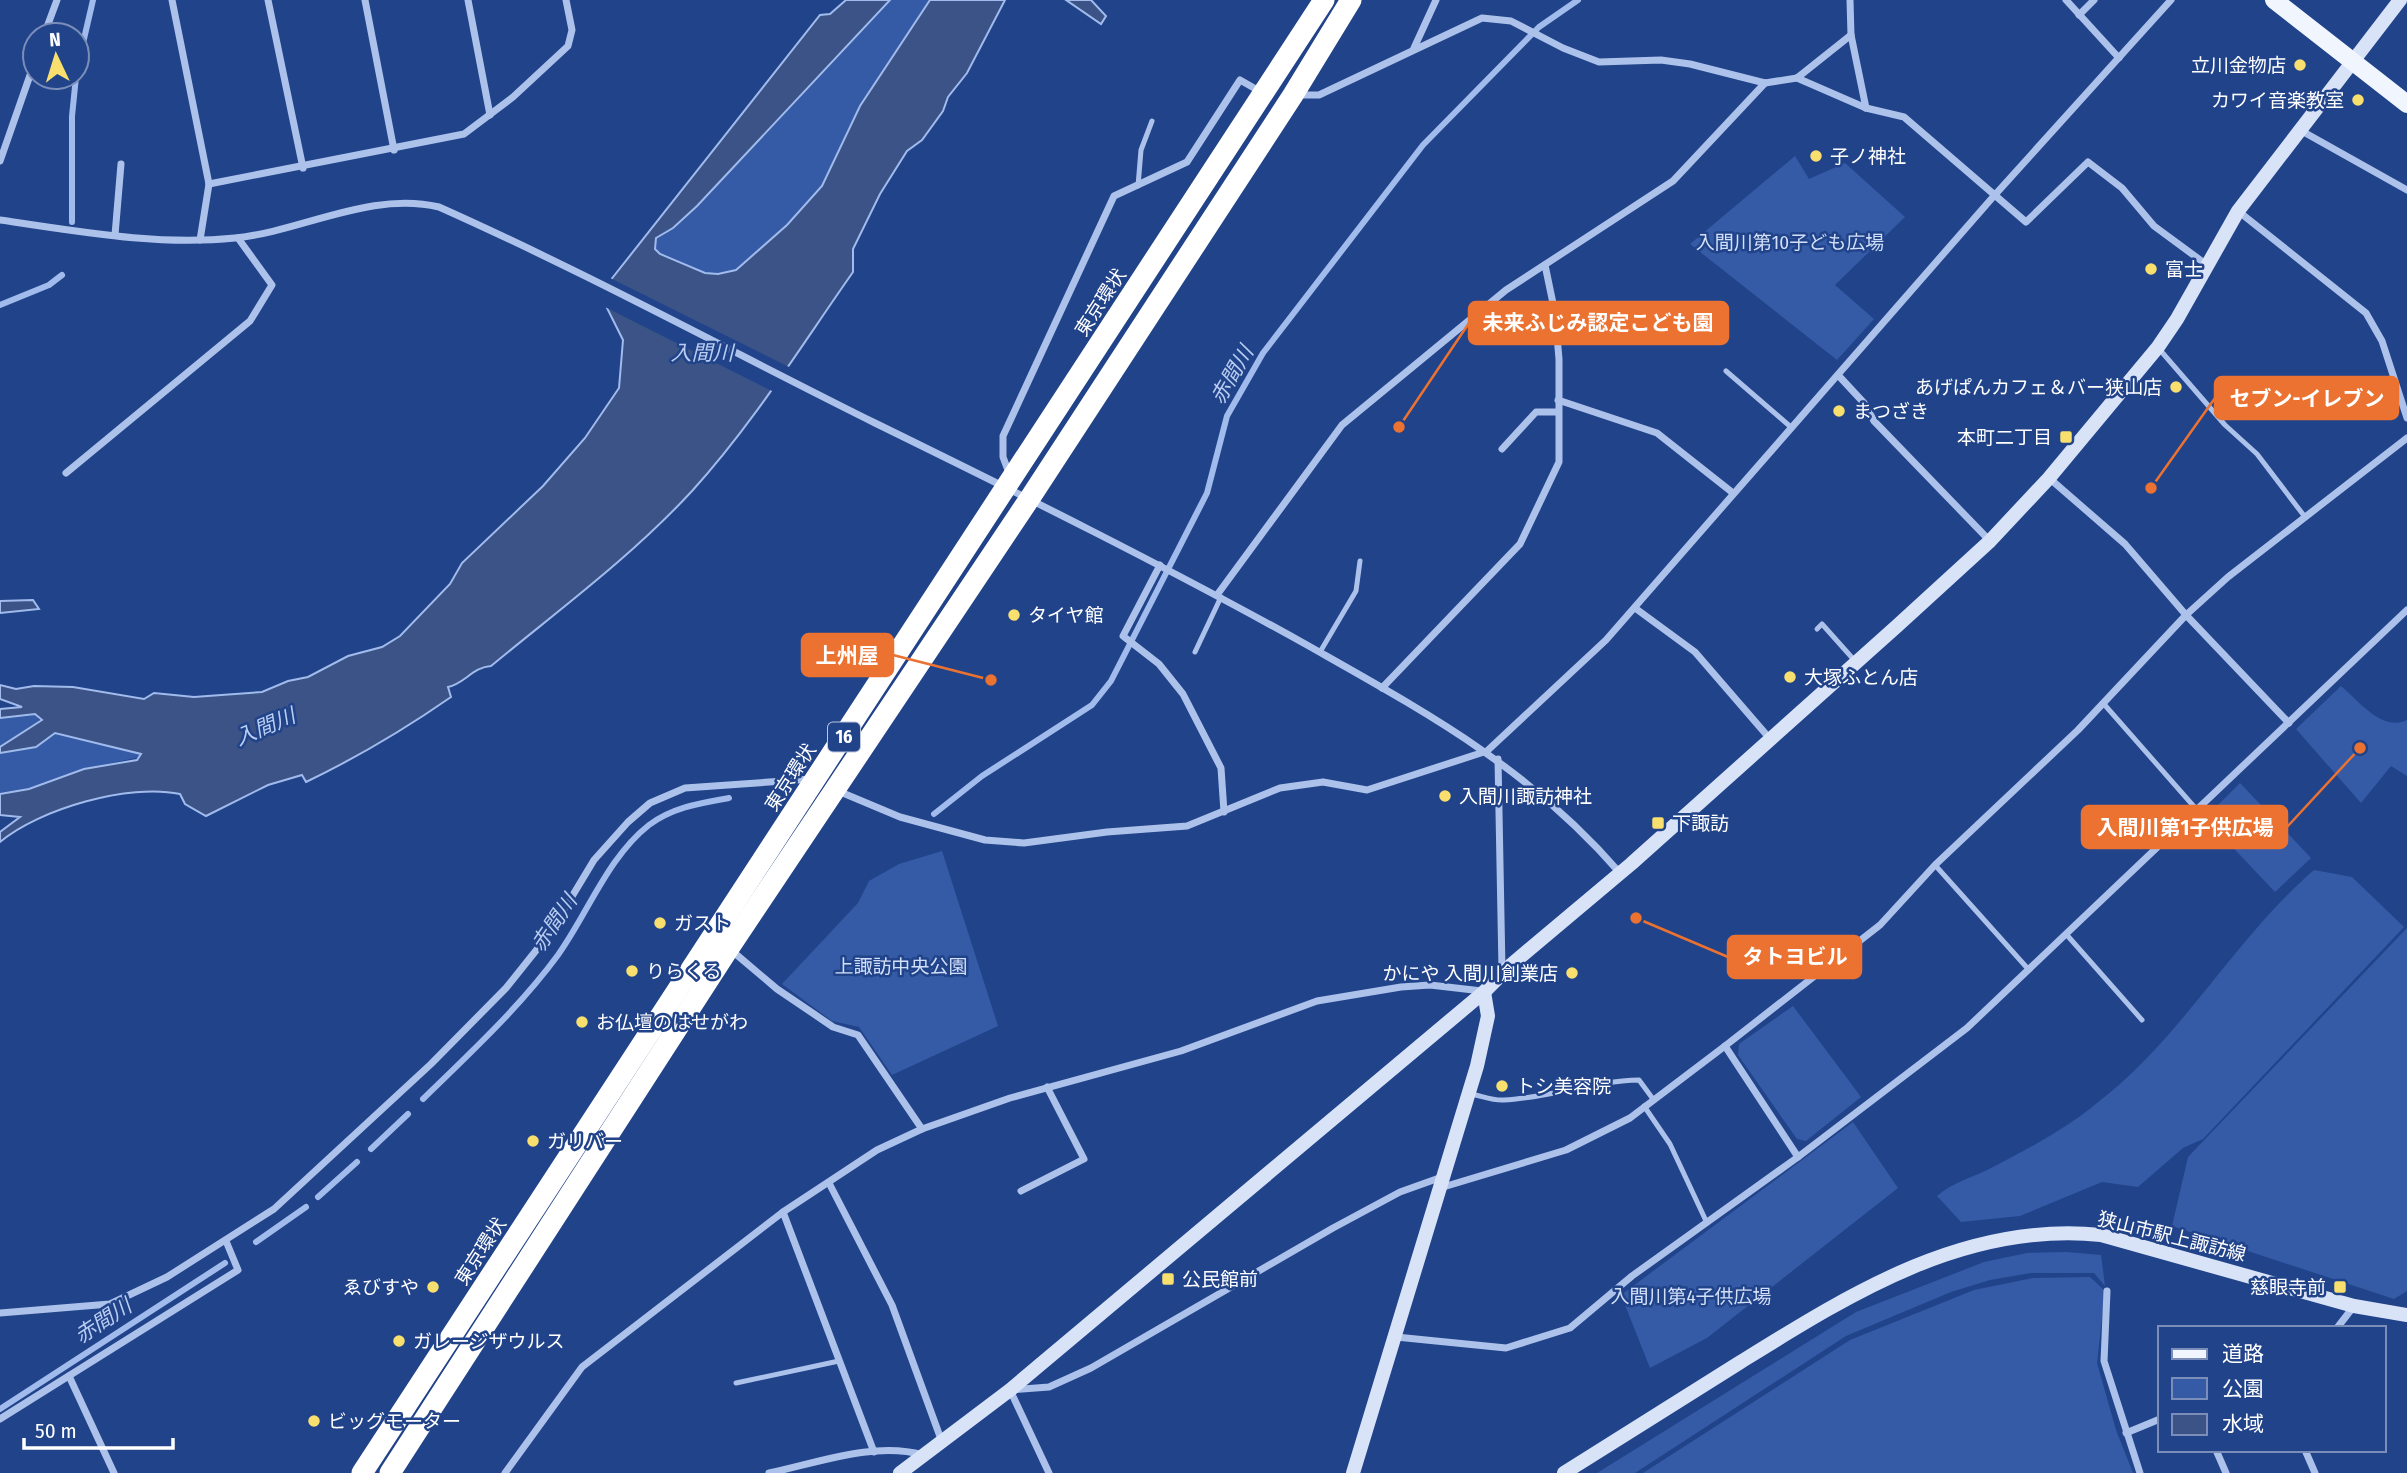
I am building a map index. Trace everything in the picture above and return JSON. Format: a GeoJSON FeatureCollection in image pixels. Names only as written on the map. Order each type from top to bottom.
{"type":"FeatureCollection","features":[{"type":"Feature","properties":{"kind":"highway","name":"東京環状"},"geometry":{"type":"LineString","coordinates":[[390,1473],[729,948],[825,784],[1010,484],[1324,0]]}},
{"type":"Feature","properties":{"kind":"highway","name":"東京環状"},"geometry":{"type":"LineString","coordinates":[[362,1473],[825,784],[1030,498],[1293,95],[1351,0]]}},
{"type":"Feature","properties":{"kind":"main road"},"geometry":{"type":"LineString","coordinates":[[2274,0],[2407,104]]}},
{"type":"Feature","properties":{"kind":"street"},"geometry":{"type":"LineString","coordinates":[[49,21],[57,0]]}},
{"type":"Feature","properties":{"kind":"street"},"geometry":{"type":"LineString","coordinates":[[172,0],[209,184],[200,240]]}},
{"type":"Feature","properties":{"kind":"street"},"geometry":{"type":"LineString","coordinates":[[268,0],[303,168]]}},
{"type":"Feature","properties":{"kind":"street"},"geometry":{"type":"LineString","coordinates":[[365,0],[394,150]]}},
{"type":"Feature","properties":{"kind":"street"},"geometry":{"type":"LineString","coordinates":[[468,0],[490,115]]}},
{"type":"Feature","properties":{"kind":"street"},"geometry":{"type":"LineString","coordinates":[[209,184],[303,168],[464,134],[549,66],[568,46],[572,30],[566,0]]}},
{"type":"Feature","properties":{"kind":"street"},"geometry":{"type":"LineString","coordinates":[[1413,49],[1436,0]]}},
{"type":"Feature","properties":{"kind":"street"},"geometry":{"type":"LineString","coordinates":[[1850,0],[1851,35],[1866,108]]}},
{"type":"Feature","properties":{"kind":"street"},"geometry":{"type":"LineString","coordinates":[[2066,0],[2119,58]]}},
{"type":"Feature","properties":{"kind":"street"},"geometry":{"type":"LineString","coordinates":[[2079,15],[2094,0]]}},
{"type":"Feature","properties":{"kind":"street"},"geometry":{"type":"LineString","coordinates":[[0,1313],[110,1304],[167,1277],[274,1209],[328,1161],[506,988],[550,933],[594,860],[628,822],[650,803],[685,788],[825,784],[900,817],[985,840],[1024,843],[1107,832],[1188,826],[1280,788],[1323,782],[1367,790],[1487,751],[1606,640],[1993,197],[2171,0]]}},
{"type":"Feature","properties":{"kind":"street"},"geometry":{"type":"LineString","coordinates":[[900,1473],[1010,1390],[1484,992],[1771,740],[1990,541],[2108,412],[2158,348],[2238,211],[2400,0]]}},
{"type":"Feature","properties":{"kind":"street"},"geometry":{"type":"LineString","coordinates":[[1293,95],[1320,95],[1482,18],[1511,21],[1599,62],[1671,61],[1765,83],[1797,78],[1851,35]]}},
{"type":"Feature","properties":{"kind":"street"},"geometry":{"type":"LineString","coordinates":[[1797,78],[1866,108],[1904,117],[1993,197],[2026,222],[2088,162],[2122,188],[2154,226],[2207,265]]}},
{"type":"Feature","properties":{"kind":"street"},"geometry":{"type":"LineString","coordinates":[[1010,484],[1002,446],[1009,421],[1114,195],[1187,162],[1240,79],[1264,95]]}},
{"type":"Feature","properties":{"kind":"street"},"geometry":{"type":"LineString","coordinates":[[1219,596],[1342,425],[1506,290],[1673,181],[1765,83]]}},
{"type":"Feature","properties":{"kind":"street"},"geometry":{"type":"LineString","coordinates":[[0,161],[24,91]]}},
{"type":"Feature","properties":{"kind":"street"},"geometry":{"type":"LineString","coordinates":[[2300,130],[2407,191]]}},
{"type":"Feature","properties":{"kind":"street"},"geometry":{"type":"LineString","coordinates":[[115,235],[121,164]]}},
{"type":"Feature","properties":{"kind":"street"},"geometry":{"type":"LineString","coordinates":[[0,220],[115,235],[200,240],[237,238],[396,203],[439,207],[873,422],[1010,484],[1030,498],[1172,571],[1320,652],[1487,751],[1576,824],[1620,873]]}},
{"type":"Feature","properties":{"kind":"street"},"geometry":{"type":"LineString","coordinates":[[2238,211],[2366,313],[2382,341],[2407,418]]}},
{"type":"Feature","properties":{"kind":"street"},"geometry":{"type":"LineString","coordinates":[[66,473],[250,321],[272,285],[237,238]]}},
{"type":"Feature","properties":{"kind":"street"},"geometry":{"type":"LineString","coordinates":[[1382,688],[1520,544],[1559,462],[1559,359],[1555,313],[1545,265]]}},
{"type":"Feature","properties":{"kind":"street"},"geometry":{"type":"LineString","coordinates":[[1838,375],[1864,403],[1874,421],[1990,541]]}},
{"type":"Feature","properties":{"kind":"street"},"geometry":{"type":"LineString","coordinates":[[1558,400],[1657,433],[1733,493]]}},
{"type":"Feature","properties":{"kind":"street"},"geometry":{"type":"LineString","coordinates":[[1502,449],[1536,412],[1557,412]]}},
{"type":"Feature","properties":{"kind":"street"},"geometry":{"type":"LineString","coordinates":[[1010,1390],[1049,1387],[1091,1368],[1400,1192],[1566,1150],[1630,1118],[1880,925],[1935,865],[2103,703],[2186,615],[2305,517],[2407,438]]}},
{"type":"Feature","properties":{"kind":"street"},"geometry":{"type":"LineString","coordinates":[[2049,478],[2125,544],[2186,615],[2289,723]]}},
{"type":"Feature","properties":{"kind":"street"},"geometry":{"type":"LineString","coordinates":[[1160,565],[1125,637],[1159,664],[1183,694],[1220,768],[1224,811]]}},
{"type":"Feature","properties":{"kind":"street"},"geometry":{"type":"LineString","coordinates":[[1635,608],[1695,652],[1771,740]]}},
{"type":"Feature","properties":{"kind":"street"},"geometry":{"type":"LineString","coordinates":[[1396,1337],[1506,1348],[1570,1328],[1632,1276],[1798,1157],[1966,1028],[2407,610]]}},
{"type":"Feature","properties":{"kind":"street"},"geometry":{"type":"LineString","coordinates":[[1497,759],[1503,974]]}},
{"type":"Feature","properties":{"kind":"street"},"geometry":{"type":"LineString","coordinates":[[729,948],[833,1027],[858,1035],[922,1129]]}},
{"type":"Feature","properties":{"kind":"street"},"geometry":{"type":"LineString","coordinates":[[505,1473],[582,1367],[783,1212],[877,1150],[922,1129],[1046,1087],[1181,1051],[1254,1023],[1343,995],[1430,985],[1484,992]]}},
{"type":"Feature","properties":{"kind":"street"},"geometry":{"type":"LineString","coordinates":[[1353,1473],[1468,1094],[1488,1016],[1484,992]]}},
{"type":"Feature","properties":{"kind":"street"},"geometry":{"type":"LineString","coordinates":[[1725,1046],[1798,1157]]}},
{"type":"Feature","properties":{"kind":"street"},"geometry":{"type":"LineString","coordinates":[[1021,1191],[1084,1159],[1046,1087]]}},
{"type":"Feature","properties":{"kind":"street"},"geometry":{"type":"LineString","coordinates":[[829,1183],[892,1305],[942,1442]]}},
{"type":"Feature","properties":{"kind":"street"},"geometry":{"type":"LineString","coordinates":[[783,1212],[874,1452]]}},
{"type":"Feature","properties":{"kind":"street","name":"狭山市駅上諏訪線"},"geometry":{"type":"LineString","coordinates":[[1564,1473],[1867,1287],[1965,1247],[2004,1237],[2068,1232],[2101,1235],[2354,1306],[2407,1315]]}},
{"type":"Feature","properties":{"kind":"street"},"geometry":{"type":"LineString","coordinates":[[0,1419],[238,1270],[226,1241]]}},
{"type":"Feature","properties":{"kind":"street"},"geometry":{"type":"LineString","coordinates":[[2107,1291],[2104,1362],[2140,1473]]}},
{"type":"Feature","properties":{"kind":"street"},"geometry":{"type":"LineString","coordinates":[[2339,1326],[2354,1306]]}},
{"type":"Feature","properties":{"kind":"street"},"geometry":{"type":"LineString","coordinates":[[69,1376],[114,1473]]}},
{"type":"Feature","properties":{"kind":"street"},"geometry":{"type":"LineString","coordinates":[[1010,1390],[1049,1473]]}},
{"type":"Feature","properties":{"kind":"street"},"geometry":{"type":"LineString","coordinates":[[2126,1433],[2158,1420]]}},
{"type":"Feature","properties":{"kind":"street"},"geometry":{"type":"LineString","coordinates":[[769,1473],[874,1452],[902,1449],[925,1456]]}},
{"type":"Feature","properties":{"kind":"street"},"geometry":{"type":"LineString","coordinates":[[2217,1452],[2225,1473]]}},
{"type":"Feature","properties":{"kind":"street"},"geometry":{"type":"LineString","coordinates":[[2306,1452],[2315,1473]]}},
{"type":"Feature","properties":{"kind":"lane"},"geometry":{"type":"LineString","coordinates":[[1139,186],[1141,150],[1152,121]]}},
{"type":"Feature","properties":{"kind":"lane"},"geometry":{"type":"LineString","coordinates":[[2158,348],[2225,425],[2257,454],[2305,517]]}},
{"type":"Feature","properties":{"kind":"lane"},"geometry":{"type":"LineString","coordinates":[[1726,371],[1792,428]]}},
{"type":"Feature","properties":{"kind":"lane"},"geometry":{"type":"LineString","coordinates":[[1320,652],[1356,591],[1360,561]]}},
{"type":"Feature","properties":{"kind":"lane"},"geometry":{"type":"LineString","coordinates":[[1195,652],[1219,596]]}},
{"type":"Feature","properties":{"kind":"lane"},"geometry":{"type":"LineString","coordinates":[[1817,629],[1822,624],[1856,663]]}},
{"type":"Feature","properties":{"kind":"lane"},"geometry":{"type":"LineString","coordinates":[[2103,703],[2197,810]]}},
{"type":"Feature","properties":{"kind":"lane"},"geometry":{"type":"LineString","coordinates":[[1935,865],[2028,970]]}},
{"type":"Feature","properties":{"kind":"lane"},"geometry":{"type":"LineString","coordinates":[[2066,934],[2142,1020]]}},
{"type":"Feature","properties":{"kind":"lane"},"geometry":{"type":"LineString","coordinates":[[1468,1094],[1501,1101],[1570,1091],[1620,1080],[1639,1080],[1653,1100]]}},
{"type":"Feature","properties":{"kind":"lane"},"geometry":{"type":"LineString","coordinates":[[1644,1106],[1670,1144],[1707,1223]]}},
{"type":"Feature","properties":{"kind":"lane"},"geometry":{"type":"LineString","coordinates":[[736,1383],[839,1361]]}},
{"type":"Feature","properties":{"kind":"green space"},"geometry":{"type":"Polygon","coordinates":[[[890,0],[930,0],[849,127],[822,186],[787,225],[735,270],[718,274],[705,273],[660,254],[655,249],[656,238],[673,228],[697,206],[890,0]]]}},
{"type":"Feature","properties":{"kind":"green space","name":"入間川第10子ども広場"},"geometry":{"type":"Polygon","coordinates":[[[1795,156],[1809,179],[1845,163],[1905,217],[1835,285],[1874,319],[1837,360],[1690,244],[1795,156]]]}},
{"type":"Feature","properties":{"kind":"green space"},"geometry":{"type":"Polygon","coordinates":[[[2341,686],[2363,707],[2380,718],[2398,723],[2407,720],[2407,776],[2391,766],[2361,803],[2296,729],[2341,686]]]}},
{"type":"Feature","properties":{"kind":"green space"},"geometry":{"type":"Polygon","coordinates":[[[35,714],[41,723],[0,747],[0,718],[35,714]]]}},
{"type":"Feature","properties":{"kind":"green space"},"geometry":{"type":"Polygon","coordinates":[[[55,733],[139,751],[140,757],[84,769],[29,789],[0,794],[0,753],[36,748],[55,733]]]}},
{"type":"Feature","properties":{"kind":"green space"},"geometry":{"type":"Polygon","coordinates":[[[2240,783],[2311,858],[2275,892],[2205,818],[2240,783]]]}},
{"type":"Feature","properties":{"kind":"green space","name":"上諏訪中央公園"},"geometry":{"type":"Polygon","coordinates":[[[942,851],[998,1026],[892,1075],[859,1027],[832,1021],[782,984],[858,903],[869,881],[899,864],[942,851]]]}},
{"type":"Feature","properties":{"kind":"green space"},"geometry":{"type":"Polygon","coordinates":[[[2314,870],[2352,877],[2404,927],[2203,1139],[2183,1148],[2138,1187],[2102,1182],[2020,1216],[1961,1222],[1937,1196],[2060,1129],[2127,1077],[2156,1049],[2258,926],[2314,870]]]}},
{"type":"Feature","properties":{"kind":"green space"},"geometry":{"type":"Polygon","coordinates":[[[2407,928],[2407,1291],[2394,1299],[2172,1226],[2188,1157],[2407,928]]]}},
{"type":"Feature","properties":{"kind":"green space"},"geometry":{"type":"Polygon","coordinates":[[[1793,1006],[1861,1097],[1806,1141],[1797,1139],[1738,1055],[1739,1044],[1793,1006]]]}},
{"type":"Feature","properties":{"kind":"green space","name":"入間川第4子供広場"},"geometry":{"type":"Polygon","coordinates":[[[1853,1122],[1898,1188],[1707,1338],[1650,1368],[1621,1295],[1853,1122]]]}},
{"type":"Feature","properties":{"kind":"green space"},"geometry":{"type":"Polygon","coordinates":[[[2027,1253],[2101,1255],[2105,1286],[2094,1273],[2031,1273],[1990,1280],[1951,1292],[1846,1336],[1635,1473],[1597,1473],[1856,1312],[1984,1262],[2027,1253]]]}},
{"type":"Feature","properties":{"kind":"green space"},"geometry":{"type":"Polygon","coordinates":[[[2090,1277],[2105,1291],[2097,1363],[2116,1430],[2133,1473],[1643,1473],[1850,1340],[1974,1290],[2033,1278],[2090,1277]]]}},
{"type":"Feature","properties":{"kind":"water","name":"入間川"},"geometry":{"type":"Polygon","coordinates":[[[846,0],[890,0],[697,206],[673,228],[656,238],[655,249],[660,254],[705,273],[718,274],[736,270],[787,225],[822,186],[860,106],[930,0],[1005,0],[967,73],[948,97],[943,111],[922,140],[907,151],[880,194],[853,249],[853,272],[736,439],[669,515],[594,582],[491,666],[479,669],[448,687],[451,697],[381,742],[306,782],[302,775],[268,785],[206,816],[185,804],[180,794],[136,792],[111,796],[61,809],[37,819],[0,842],[0,832],[20,817],[0,815],[0,794],[29,789],[84,769],[137,760],[141,754],[55,733],[36,747],[0,753],[0,747],[42,720],[35,714],[0,718],[0,709],[22,707],[0,699],[0,685],[16,689],[34,686],[73,687],[144,699],[154,693],[194,697],[262,692],[288,681],[308,677],[348,656],[382,647],[400,636],[450,584],[462,563],[543,486],[585,438],[619,388],[623,340],[607,308],[606,286],[820,15],[830,14],[846,0]]]}},
{"type":"Feature","properties":{"kind":"water"},"geometry":{"type":"Polygon","coordinates":[[[1066,0],[1091,0],[1106,16],[1101,24],[1066,0]]]}},
{"type":"Feature","properties":{"kind":"water"},"geometry":{"type":"Polygon","coordinates":[[[33,600],[39,609],[0,613],[0,601],[33,600]]]}},
{"type":"Feature","properties":{"kind":"pier"},"geometry":{"type":"Polygon","coordinates":[[[608,277],[791,368],[774,392],[603,306],[600,294],[608,277]]]}},
{"type":"Feature","properties":{"kind":"waterway"},"geometry":{"type":"LineString","coordinates":[[88,21],[93,0]]}},
{"type":"Feature","properties":{"kind":"waterway","name":"赤間川"},"geometry":{"type":"LineString","coordinates":[[934,814],[982,776],[1092,705],[1111,681],[1207,493],[1227,416],[1263,353],[1423,145],[1539,27],[1578,0]]}},
{"type":"Feature","properties":{"kind":"waterway"},"geometry":{"type":"LineString","coordinates":[[72,222],[75,91]]}},
{"type":"Feature","properties":{"kind":"waterway"},"geometry":{"type":"LineString","coordinates":[[0,305],[49,285],[62,275]]}},
{"type":"Feature","properties":{"kind":"waterway","name":"赤間川"},"geometry":{"type":"LineString","coordinates":[[423,1099],[493,1030],[543,975],[569,939],[610,869],[635,838],[649,825],[668,814],[729,798]]}},
{"type":"Feature","properties":{"kind":"waterway","name":"赤間川"},"geometry":{"type":"LineString","coordinates":[[371,1149],[408,1114]]}},
{"type":"Feature","properties":{"kind":"waterway","name":"赤間川"},"geometry":{"type":"LineString","coordinates":[[318,1197],[357,1162]]}},
{"type":"Feature","properties":{"kind":"waterway","name":"赤間川"},"geometry":{"type":"LineString","coordinates":[[256,1242],[306,1207]]}},
{"type":"Feature","properties":{"kind":"waterway","name":"赤間川"},"geometry":{"type":"LineString","coordinates":[[0,1409],[225,1263]]}},
{"type":"Feature","properties":{"kind":"place","name":"立川金物店"},"geometry":{"type":"Point","coordinates":[2300,65]}},
{"type":"Feature","properties":{"kind":"place","name":"カワイ音楽教室"},"geometry":{"type":"Point","coordinates":[2358,100]}},
{"type":"Feature","properties":{"kind":"place","name":"子ノ神社"},"geometry":{"type":"Point","coordinates":[1816,156]}},
{"type":"Feature","properties":{"kind":"place","name":"富士"},"geometry":{"type":"Point","coordinates":[2151,269]}},
{"type":"Feature","properties":{"kind":"place","name":"あげぱんカフェ＆バー狭山店"},"geometry":{"type":"Point","coordinates":[2176,387]}},
{"type":"Feature","properties":{"kind":"place","name":"まつざき"},"geometry":{"type":"Point","coordinates":[1839,411]}},
{"type":"Feature","properties":{"kind":"place","name":"未来ふじみ認定こども園"},"geometry":{"type":"Point","coordinates":[1399,427]}},
{"type":"Feature","properties":{"kind":"place","name":"本町二丁目"},"geometry":{"type":"Point","coordinates":[2066,437]}},
{"type":"Feature","properties":{"kind":"place","name":"セブン-イレブン"},"geometry":{"type":"Point","coordinates":[2151,488]}},
{"type":"Feature","properties":{"kind":"place","name":"タイヤ館"},"geometry":{"type":"Point","coordinates":[1014,615]}},
{"type":"Feature","properties":{"kind":"place","name":"大塚ふとん店"},"geometry":{"type":"Point","coordinates":[1790,677]}},
{"type":"Feature","properties":{"kind":"place","name":"上州屋"},"geometry":{"type":"Point","coordinates":[991,680]}},
{"type":"Feature","properties":{"kind":"place","name":"入間川第1子供広場"},"geometry":{"type":"Point","coordinates":[2360,748]}},
{"type":"Feature","properties":{"kind":"place","name":"入間川諏訪神社"},"geometry":{"type":"Point","coordinates":[1445,796]}},
{"type":"Feature","properties":{"kind":"place","name":"下諏訪"},"geometry":{"type":"Point","coordinates":[1658,823]}},
{"type":"Feature","properties":{"kind":"place","name":"タトヨビル"},"geometry":{"type":"Point","coordinates":[1636,918]}},
{"type":"Feature","properties":{"kind":"place","name":"ガスト"},"geometry":{"type":"Point","coordinates":[660,923]}},
{"type":"Feature","properties":{"kind":"place","name":"りらくる"},"geometry":{"type":"Point","coordinates":[632,971]}},
{"type":"Feature","properties":{"kind":"place","name":"かにや 入間川創業店"},"geometry":{"type":"Point","coordinates":[1572,973]}},
{"type":"Feature","properties":{"kind":"place","name":"お仏壇のはせがわ"},"geometry":{"type":"Point","coordinates":[582,1022]}},
{"type":"Feature","properties":{"kind":"place","name":"トシ美容院"},"geometry":{"type":"Point","coordinates":[1502,1086]}},
{"type":"Feature","properties":{"kind":"place","name":"ガリバー"},"geometry":{"type":"Point","coordinates":[533,1141]}},
{"type":"Feature","properties":{"kind":"place","name":"公民館前"},"geometry":{"type":"Point","coordinates":[1168,1279]}},
{"type":"Feature","properties":{"kind":"place","name":"ゑびすや"},"geometry":{"type":"Point","coordinates":[433,1287]}},
{"type":"Feature","properties":{"kind":"place","name":"慈眼寺前"},"geometry":{"type":"Point","coordinates":[2340,1287]}},
{"type":"Feature","properties":{"kind":"place","name":"ガレージザウルス"},"geometry":{"type":"Point","coordinates":[399,1341]}},
{"type":"Feature","properties":{"kind":"place","name":"ビッグモーター"},"geometry":{"type":"Point","coordinates":[314,1421]}}]}
